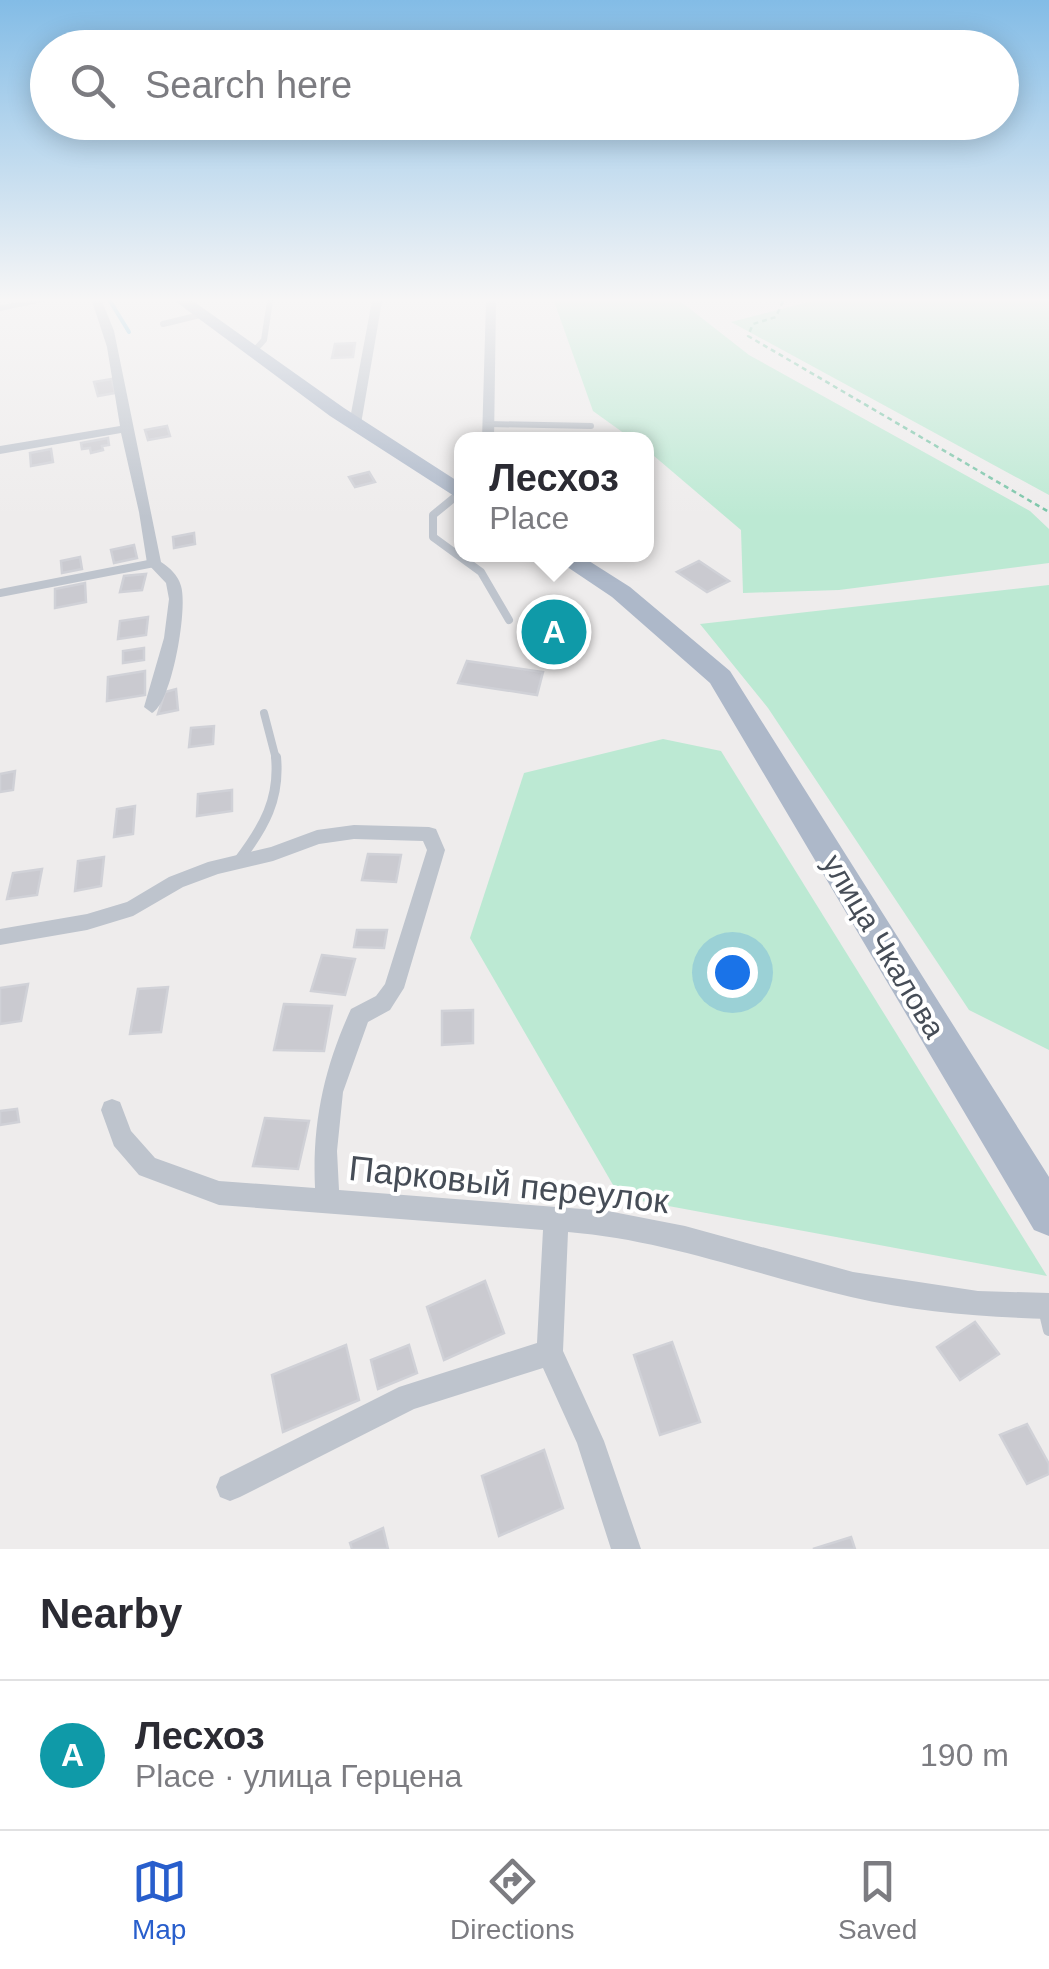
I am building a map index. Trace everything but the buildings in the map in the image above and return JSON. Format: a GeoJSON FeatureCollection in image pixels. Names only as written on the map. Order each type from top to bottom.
{"type":"FeatureCollection","features":[{"type":"Feature","properties":{"kind":"main road"},"geometry":{"type":"LineString","coordinates":[[283,373],[454,488]]}},
{"type":"Feature","properties":{"kind":"main road","name":"улица Чкалова"},"geometry":{"type":"LineString","coordinates":[[573,562],[621,592],[720,677],[1049,1214]]}},
{"type":"Feature","properties":{"kind":"street"},"geometry":{"type":"LineString","coordinates":[[117,373],[126,428],[151,524],[154,563],[167,572],[174,588],[170,654],[152,707]]}},
{"type":"Feature","properties":{"kind":"street"},"geometry":{"type":"LineString","coordinates":[[355,424],[364,373]]}},
{"type":"Feature","properties":{"kind":"street"},"geometry":{"type":"LineString","coordinates":[[489,432],[490,373]]}},
{"type":"Feature","properties":{"kind":"street"},"geometry":{"type":"LineString","coordinates":[[0,450],[126,428]]}},
{"type":"Feature","properties":{"kind":"street"},"geometry":{"type":"LineString","coordinates":[[0,937],[87,922],[133,908],[176,882],[317,837],[354,832],[429,834],[436,850],[394,988],[382,1002],[359,1016],[332,1092],[326,1151],[328,1200]]}},
{"type":"Feature","properties":{"kind":"street","name":"Парковый переулок"},"geometry":{"type":"LineString","coordinates":[[112,1110],[122,1138],[147,1168],[219,1193],[608,1223],[685,1238],[853,1286],[1047,1314]]}},
{"type":"Feature","properties":{"kind":"street"},"geometry":{"type":"LineString","coordinates":[[556,1219],[550,1352],[590,1441],[626,1549]]}},
{"type":"Feature","properties":{"kind":"street"},"geometry":{"type":"LineString","coordinates":[[230,1488],[408,1397],[550,1352]]}},
{"type":"Feature","properties":{"kind":"lane"},"geometry":{"type":"LineString","coordinates":[[490,424],[591,426]]}},
{"type":"Feature","properties":{"kind":"lane"},"geometry":{"type":"LineString","coordinates":[[454,498],[432,515],[433,537],[454,554]]}},
{"type":"Feature","properties":{"kind":"lane"},"geometry":{"type":"LineString","coordinates":[[471,562],[491,582],[508,620]]}},
{"type":"Feature","properties":{"kind":"lane"},"geometry":{"type":"LineString","coordinates":[[0,593],[154,563]]}},
{"type":"Feature","properties":{"kind":"lane"},"geometry":{"type":"LineString","coordinates":[[237,862],[262,832],[279,794],[277,752],[264,713]]}},
{"type":"Feature","properties":{"kind":"path"},"geometry":{"type":"LineString","coordinates":[[812,373],[1049,512]]}},
{"type":"Feature","properties":{"kind":"green space"},"geometry":{"type":"Polygon","coordinates":[[[580,373],[782,373],[1030,511],[1049,529],[1049,563],[839,590],[743,593],[741,530],[654,456],[654,432],[622,432],[593,411],[580,373]]]}},
{"type":"Feature","properties":{"kind":"green space"},"geometry":{"type":"Polygon","coordinates":[[[825,373],[1049,373],[1049,495],[825,373]]]}},
{"type":"Feature","properties":{"kind":"green space"},"geometry":{"type":"Polygon","coordinates":[[[1049,585],[1049,1050],[969,1010],[768,708],[700,624],[1049,585]]]}},
{"type":"Feature","properties":{"kind":"green space"},"geometry":{"type":"Polygon","coordinates":[[[663,739],[721,751],[1047,1276],[620,1197],[470,938],[524,773],[663,739]]]}},
{"type":"Feature","properties":{"kind":"place","name":"Лесхоз"},"geometry":{"type":"Point","coordinates":[554,632]}}]}
